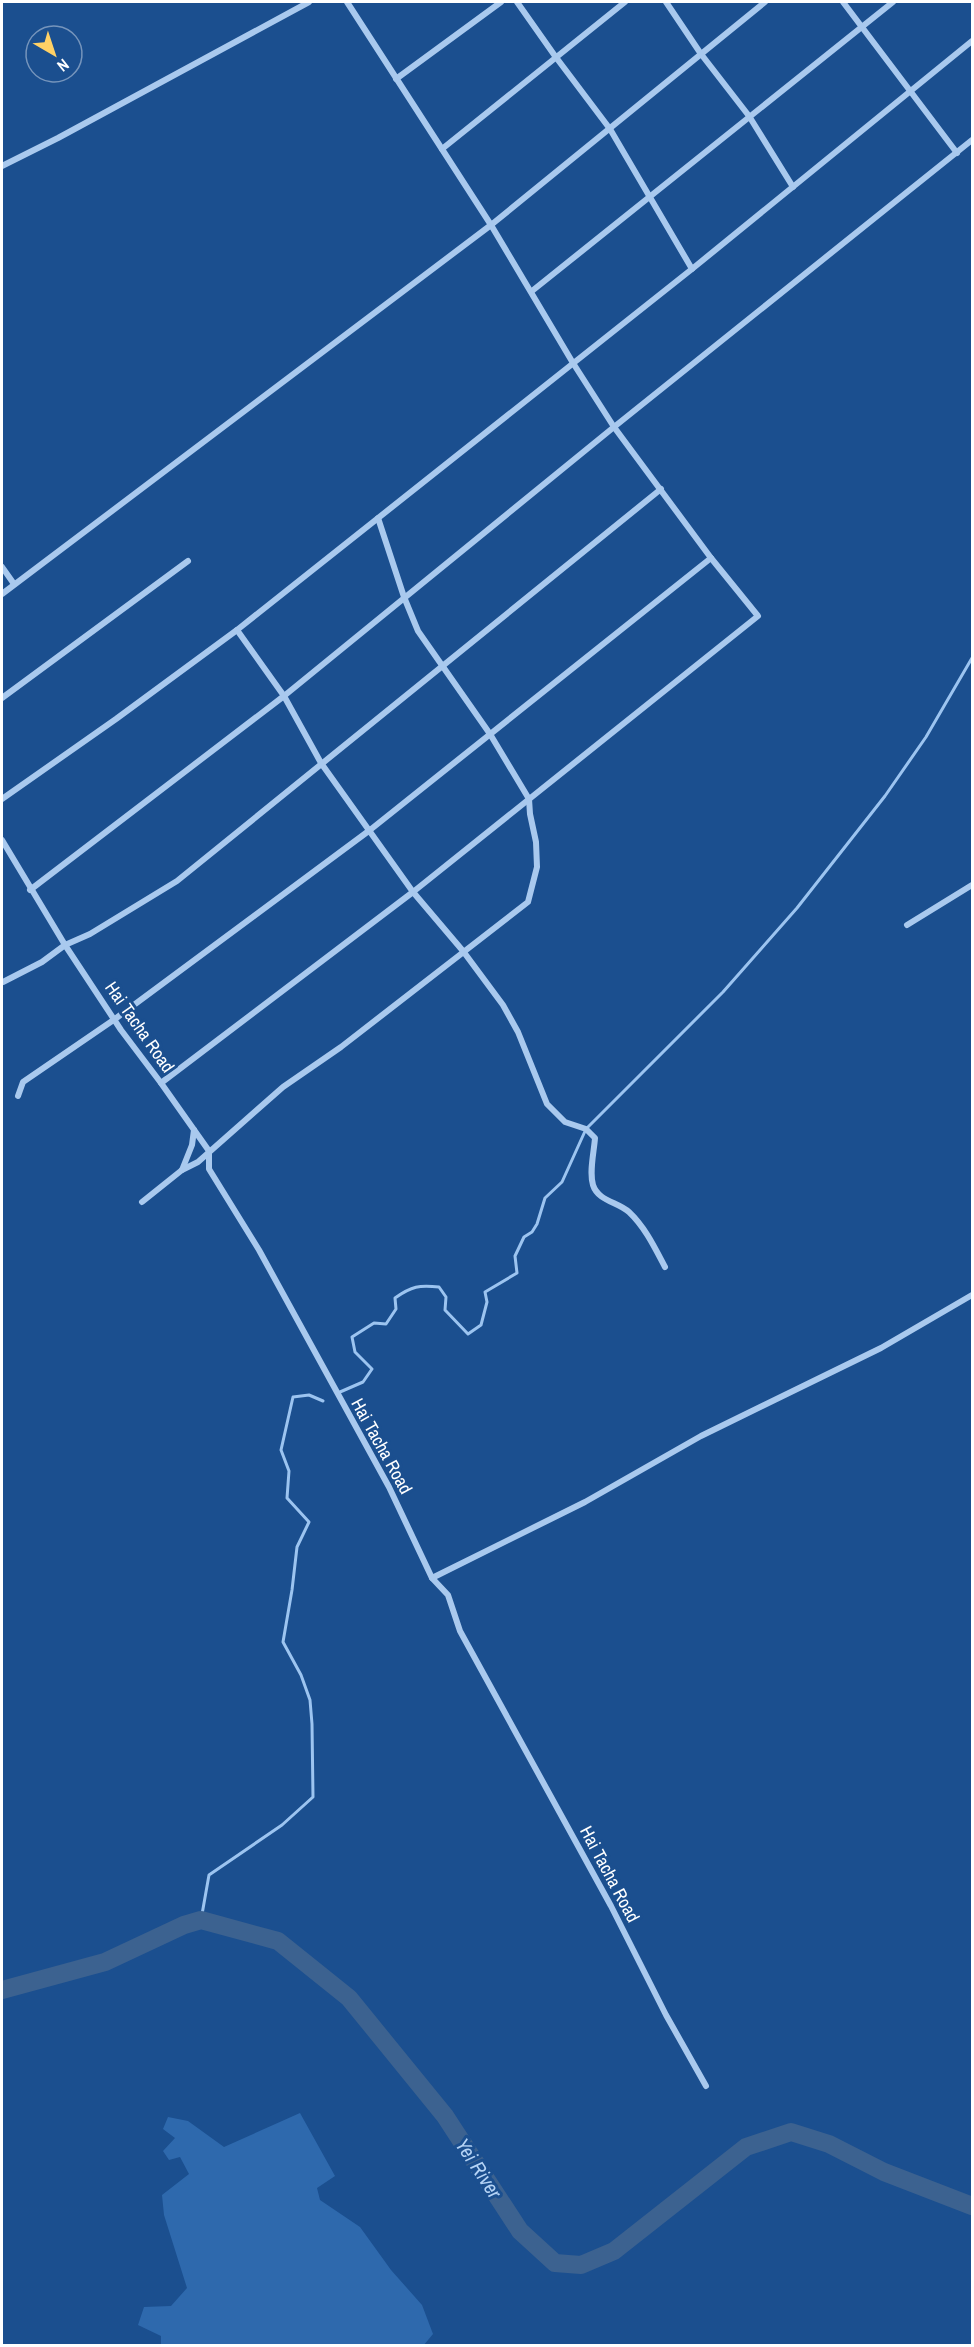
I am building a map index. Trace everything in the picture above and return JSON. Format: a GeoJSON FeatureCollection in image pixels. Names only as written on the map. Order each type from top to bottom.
{"type":"FeatureCollection","features":[{"type":"Feature","properties":{"kind":"street"},"geometry":{"type":"LineString","coordinates":[[2,166],[309,2]]}},
{"type":"Feature","properties":{"kind":"street"},"geometry":{"type":"LineString","coordinates":[[161,1083],[413,892],[758,616],[711,558],[614,427],[491,225],[347,2]]}},
{"type":"Feature","properties":{"kind":"street"},"geometry":{"type":"LineString","coordinates":[[396,79],[501,2]]}},
{"type":"Feature","properties":{"kind":"street"},"geometry":{"type":"LineString","coordinates":[[517,2],[610,129],[692,269]]}},
{"type":"Feature","properties":{"kind":"street"},"geometry":{"type":"LineString","coordinates":[[442,149],[625,2]]}},
{"type":"Feature","properties":{"kind":"street"},"geometry":{"type":"LineString","coordinates":[[666,2],[700,54],[749,116],[794,187]]}},
{"type":"Feature","properties":{"kind":"street"},"geometry":{"type":"LineString","coordinates":[[2,594],[491,225],[765,2]]}},
{"type":"Feature","properties":{"kind":"street"},"geometry":{"type":"LineString","coordinates":[[843,2],[957,153]]}},
{"type":"Feature","properties":{"kind":"street"},"geometry":{"type":"LineString","coordinates":[[532,291],[893,2]]}},
{"type":"Feature","properties":{"kind":"street"},"geometry":{"type":"LineString","coordinates":[[2,799],[237,630],[692,269],[911,93],[972,41]]}},
{"type":"Feature","properties":{"kind":"street"},"geometry":{"type":"LineString","coordinates":[[30,890],[285,696],[614,427],[972,140]]}},
{"type":"Feature","properties":{"kind":"street"},"geometry":{"type":"LineString","coordinates":[[3,982],[42,962],[65,945],[90,934],[177,881],[661,489]]}},
{"type":"Feature","properties":{"kind":"street"},"geometry":{"type":"LineString","coordinates":[[142,1202],[182,1170],[198,1162],[283,1087],[341,1047],[528,902],[537,867],[536,842],[529,799],[490,734],[418,632],[378,518]]}},
{"type":"Feature","properties":{"kind":"street"},"geometry":{"type":"LineString","coordinates":[[18,1096],[23,1082],[115,1019],[370,830],[711,558]]}},
{"type":"Feature","properties":{"kind":"street"},"geometry":{"type":"LineString","coordinates":[[2,698],[188,561]]}},
{"type":"Feature","properties":{"kind":"street"},"geometry":{"type":"LineString","coordinates":[[2,567],[14,584]]}},
{"type":"Feature","properties":{"kind":"street"},"geometry":{"type":"LineString","coordinates":[[237,630],[285,696],[321,763],[413,892],[463,951],[503,1005],[518,1032],[547,1104],[565,1122],[586,1129],[593,1134],[595,1138],[592,1182],[595,1190],[628,1211],[649,1237],[665,1267]]}},
{"type":"Feature","properties":{"kind":"street","name":"Hai Tacha Road"},"geometry":{"type":"LineString","coordinates":[[2,840],[30,890],[121,1030],[209,1151],[209,1169],[259,1250],[389,1487],[432,1578],[448,1595],[460,1631],[611,1906],[666,2015],[706,2086]]}},
{"type":"Feature","properties":{"kind":"street"},"geometry":{"type":"LineString","coordinates":[[907,925],[972,885]]}},
{"type":"Feature","properties":{"kind":"street"},"geometry":{"type":"LineString","coordinates":[[182,1170],[192,1145],[194,1130]]}},
{"type":"Feature","properties":{"kind":"street"},"geometry":{"type":"LineString","coordinates":[[432,1578],[585,1502],[701,1436],[881,1348],[972,1295]]}},
{"type":"Feature","properties":{"kind":"shaded area"},"geometry":{"type":"Polygon","coordinates":[[[300,2113],[335,2176],[317,2188],[320,2200],[360,2227],[391,2270],[422,2305],[433,2334],[423,2346],[161,2345],[161,2336],[138,2325],[144,2307],[171,2306],[187,2288],[164,2215],[162,2195],[189,2174],[180,2157],[169,2160],[163,2151],[175,2138],[163,2129],[168,2117],[188,2121],[224,2147],[300,2113]]]}},
{"type":"Feature","properties":{"kind":"waterway"},"geometry":{"type":"LineString","coordinates":[[340,1392],[363,1382],[372,1369],[355,1352],[352,1337],[374,1323],[386,1324],[396,1309],[395,1298],[406,1291],[421,1286],[439,1287],[446,1297],[445,1310],[468,1334],[481,1325],[487,1302],[485,1292],[517,1273],[515,1256],[524,1237],[532,1232],[537,1224],[545,1198],[562,1182],[586,1129],[723,992],[797,908],[885,796],[926,737],[972,658]]}},
{"type":"Feature","properties":{"kind":"waterway"},"geometry":{"type":"LineString","coordinates":[[201,1920],[209,1875],[282,1825],[313,1797],[310,1700],[301,1675],[283,1642],[297,1547],[309,1522],[287,1498],[289,1471],[281,1450],[293,1397],[309,1395],[323,1401]]}},
{"type":"Feature","properties":{"kind":"waterway","name":"Yei River"},"geometry":{"type":"LineString","coordinates":[[2,1990],[105,1962],[184,1925],[201,1920],[278,1941],[349,1998],[445,2116],[520,2231],[555,2263],[581,2265],[614,2251],[746,2147],[791,2132],[829,2144],[884,2172],[972,2206]]}}]}
